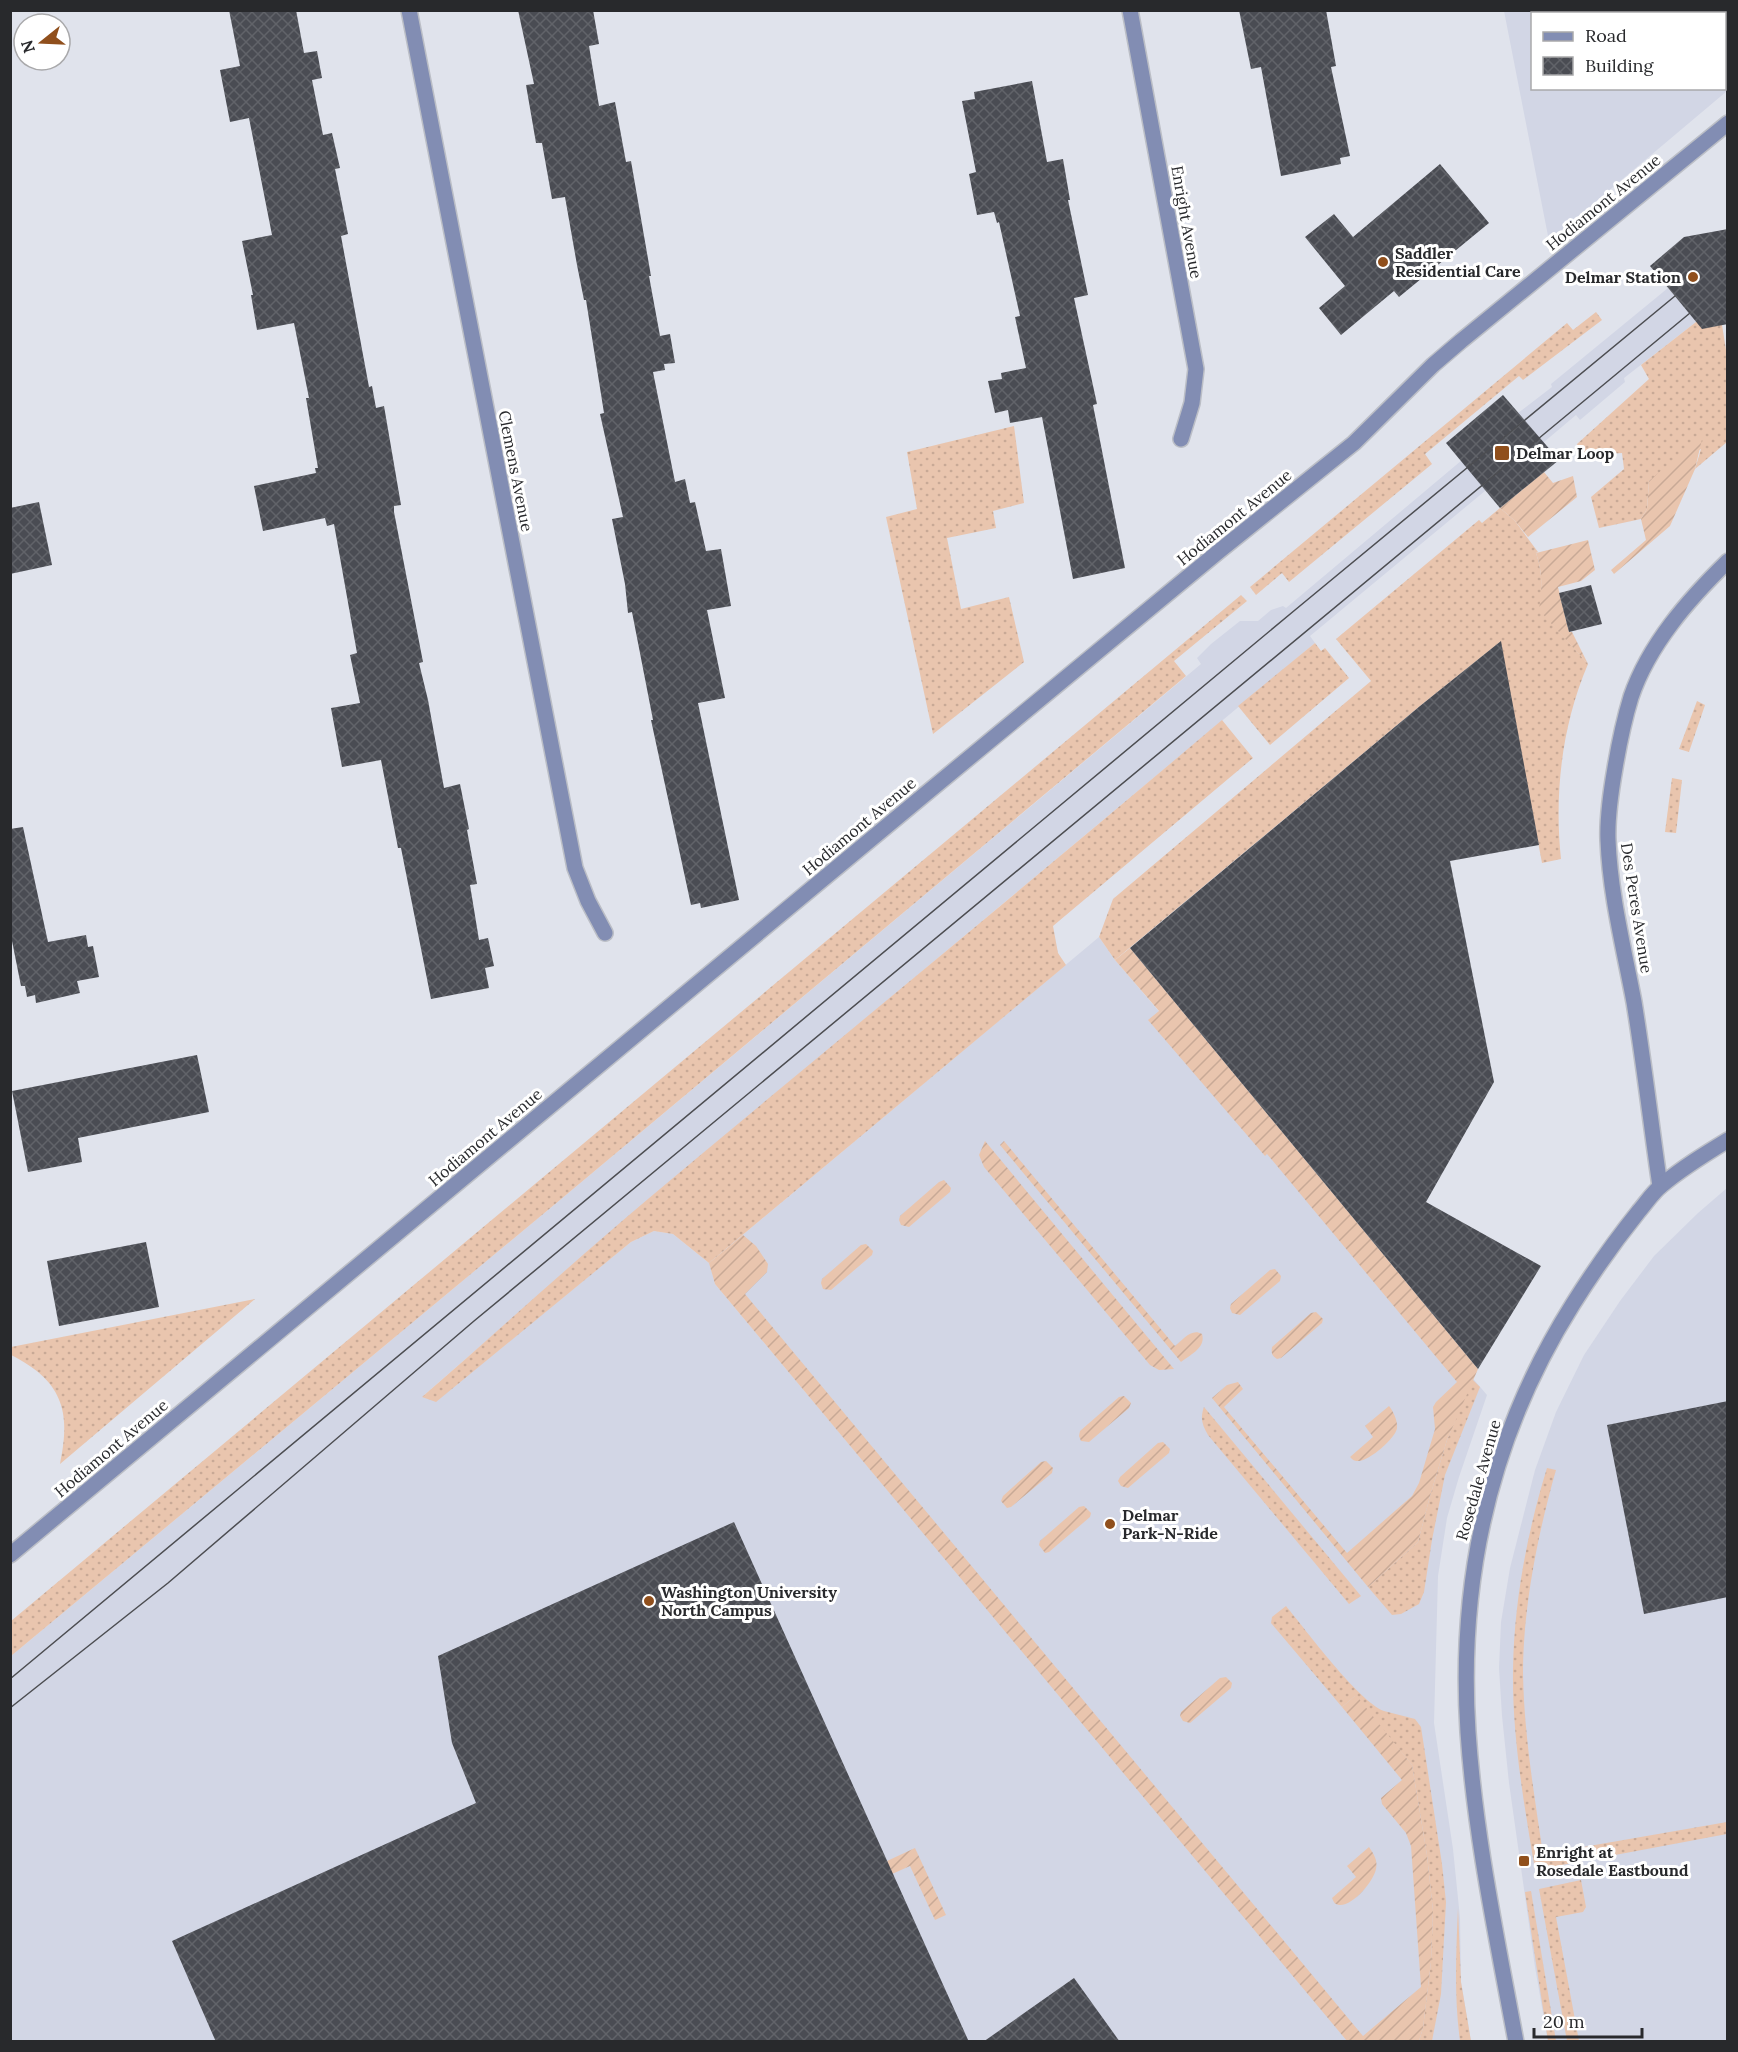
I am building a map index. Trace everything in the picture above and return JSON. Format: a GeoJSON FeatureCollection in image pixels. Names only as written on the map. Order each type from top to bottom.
{"type":"FeatureCollection","features":[{"type":"Feature","properties":{"kind":"street","name":"Clemens Avenue"},"geometry":{"type":"LineString","coordinates":[[409,10],[575,868],[588,901],[605,933]]}},
{"type":"Feature","properties":{"kind":"street","name":"Enright Avenue"},"geometry":{"type":"LineString","coordinates":[[1130,10],[1196,369],[1192,404],[1181,439]]}},
{"type":"Feature","properties":{"kind":"street","name":"Hodiamont Avenue"},"geometry":{"type":"LineString","coordinates":[[10,1555],[923,796],[1218,552],[1354,443],[1433,365],[1461,341],[1728,123]]}},
{"type":"Feature","properties":{"kind":"street","name":"Des Peres Avenue"},"geometry":{"type":"LineString","coordinates":[[1660,1186],[1634,1005],[1613,888],[1608,839],[1610,797],[1617,751],[1631,696],[1647,662],[1668,629],[1700,589],[1728,561]]}},
{"type":"Feature","properties":{"kind":"street","name":"Rosedale Avenue"},"geometry":{"type":"LineString","coordinates":[[1516,2042],[1474,1799],[1468,1731],[1466,1675],[1468,1620],[1475,1558],[1488,1498],[1509,1431],[1526,1391],[1555,1332],[1592,1274],[1660,1186],[1728,1140]]}},
{"type":"Feature","properties":{"kind":"shaded area"},"geometry":{"type":"Polygon","coordinates":[[[1504,11],[1727,11],[1727,91],[1549,241],[1504,11]]]}},
{"type":"Feature","properties":{"kind":"shaded area"},"geometry":{"type":"Polygon","coordinates":[[[1668,288],[1696,322],[1624,378],[1625,382],[1580,420],[1576,415],[1310,636],[1315,643],[647,1201],[423,1396],[436,1401],[631,1242],[654,1231],[673,1234],[709,1263],[1099,937],[1115,960],[1487,1395],[1447,1518],[1438,1576],[1434,1723],[1453,1849],[1460,1918],[1461,1982],[1471,2041],[11,2042],[11,1656],[1201,664],[1197,658],[1211,644],[1240,621],[1258,621],[1271,610],[1283,606],[1286,608],[1552,387],[1551,384],[1668,288]],[[710,1265],[715,1284],[905,1511],[710,1265]]]}},
{"type":"Feature","properties":{"kind":"shaded area"},"geometry":{"type":"Polygon","coordinates":[[[1596,312],[1602,320],[1523,380],[1519,376],[1425,454],[1432,464],[1289,582],[1282,573],[1256,595],[1250,587],[1567,323],[1573,330],[1596,312]]]}},
{"type":"Feature","properties":{"kind":"shaded area"},"geometry":{"type":"Polygon","coordinates":[[[1696,322],[1722,325],[1727,356],[1727,442],[1695,469],[1701,449],[1649,481],[1647,509],[1641,519],[1599,528],[1591,497],[1624,469],[1622,453],[1581,456],[1577,444],[1649,379],[1641,365],[1696,322]]]}},
{"type":"Feature","properties":{"kind":"shaded area"},"geometry":{"type":"Polygon","coordinates":[[[1014,426],[1024,503],[993,511],[996,528],[947,538],[961,609],[1009,597],[1024,662],[933,734],[886,517],[917,509],[907,452],[1014,426]]]}},
{"type":"Feature","properties":{"kind":"shaded area"},"geometry":{"type":"Polygon","coordinates":[[[1703,435],[1695,469],[1670,526],[1614,574],[1611,570],[1646,540],[1641,519],[1647,509],[1649,481],[1703,435]]]}},
{"type":"Feature","properties":{"kind":"shaded area"},"geometry":{"type":"Polygon","coordinates":[[[1544,472],[1553,483],[1573,476],[1577,497],[1528,537],[1500,508],[1544,472]]]}},
{"type":"Feature","properties":{"kind":"shaded area"},"geometry":{"type":"Polygon","coordinates":[[[1500,508],[1515,521],[1538,552],[1536,553],[1541,582],[1540,610],[1588,664],[1572,711],[1562,760],[1559,809],[1561,859],[1542,863],[1500,642],[1115,960],[1099,937],[1113,899],[1371,681],[1336,639],[1479,520],[1482,523],[1500,508]]]}},
{"type":"Feature","properties":{"kind":"shaded area"},"geometry":{"type":"Polygon","coordinates":[[[1588,540],[1595,570],[1581,581],[1558,587],[1569,632],[1572,632],[1588,664],[1539,610],[1541,581],[1536,553],[1588,540]]]}},
{"type":"Feature","properties":{"kind":"shaded area"},"geometry":{"type":"Polygon","coordinates":[[[1241,595],[1247,601],[1174,661],[1186,676],[11,1656],[11,1621],[1241,595]]]}},
{"type":"Feature","properties":{"kind":"shaded area"},"geometry":{"type":"Polygon","coordinates":[[[1315,643],[1321,651],[1325,648],[1349,678],[1270,745],[1238,706],[1315,643]]]}},
{"type":"Feature","properties":{"kind":"shaded area"},"geometry":{"type":"Polygon","coordinates":[[[1697,701],[1705,705],[1689,752],[1679,749],[1697,701]]]}},
{"type":"Feature","properties":{"kind":"shaded area"},"geometry":{"type":"Polygon","coordinates":[[[1222,720],[1253,758],[1053,926],[1058,953],[1066,965],[709,1263],[673,1234],[654,1231],[631,1242],[436,1402],[422,1397],[648,1199],[1222,720]]]}},
{"type":"Feature","properties":{"kind":"shaded area"},"geometry":{"type":"Polygon","coordinates":[[[1672,778],[1682,780],[1676,833],[1665,832],[1672,778]]]}},
{"type":"Feature","properties":{"kind":"shaded area"},"geometry":{"type":"Polygon","coordinates":[[[1130,948],[1478,1369],[1447,1440],[1418,1542],[1368,1587],[1212,1398],[1227,1385],[1238,1382],[1243,1389],[1224,1407],[1347,1553],[1412,1496],[1419,1483],[1435,1429],[1433,1407],[1457,1382],[1267,1154],[1265,1156],[1148,1020],[1159,1011],[1115,960],[1130,948]]]}},
{"type":"Feature","properties":{"kind":"shaded area"},"geometry":{"type":"Polygon","coordinates":[[[985,1141],[1174,1369],[1159,1370],[1150,1365],[984,1167],[979,1155],[985,1141]]]}},
{"type":"Feature","properties":{"kind":"shaded area"},"geometry":{"type":"Polygon","coordinates":[[[1004,1141],[1175,1346],[1194,1332],[1202,1334],[1202,1343],[1197,1350],[1181,1362],[1000,1145],[1004,1141]]]}},
{"type":"Feature","properties":{"kind":"shaded area"},"geometry":{"type":"Polygon","coordinates":[[[944,1180],[951,1188],[950,1192],[909,1227],[901,1225],[900,1216],[944,1180]]]}},
{"type":"Feature","properties":{"kind":"shaded area"},"geometry":{"type":"Polygon","coordinates":[[[1727,1188],[1727,2041],[1548,2042],[1509,1783],[1502,1716],[1499,1668],[1501,1622],[1510,1568],[1535,1470],[1556,1412],[1584,1355],[1654,1256],[1727,1188]]]}},
{"type":"Feature","properties":{"kind":"shaded area"},"geometry":{"type":"Polygon","coordinates":[[[743,1235],[756,1246],[768,1264],[767,1272],[745,1294],[1363,2036],[1421,1987],[1411,1846],[1406,1833],[1382,1804],[1381,1798],[1402,1780],[1342,1707],[1356,1695],[1412,1765],[1427,1855],[1433,1911],[1431,1962],[1423,2028],[1419,2041],[1347,2041],[715,1284],[709,1263],[743,1235]]]}},
{"type":"Feature","properties":{"kind":"shaded area"},"geometry":{"type":"Polygon","coordinates":[[[866,1244],[873,1251],[872,1255],[831,1290],[823,1289],[822,1279],[861,1245],[866,1244]]]}},
{"type":"Feature","properties":{"kind":"shaded area"},"geometry":{"type":"Polygon","coordinates":[[[1275,1269],[1281,1276],[1280,1281],[1240,1315],[1232,1313],[1231,1304],[1270,1270],[1275,1269]]]}},
{"type":"Feature","properties":{"kind":"shaded area"},"geometry":{"type":"Polygon","coordinates":[[[255,1299],[60,1464],[64,1428],[59,1399],[52,1386],[41,1375],[11,1355],[11,1347],[255,1299]]]}},
{"type":"Feature","properties":{"kind":"shaded area"},"geometry":{"type":"Polygon","coordinates":[[[1316,1312],[1323,1319],[1322,1323],[1281,1358],[1274,1357],[1272,1347],[1311,1313],[1316,1312]]]}},
{"type":"Feature","properties":{"kind":"shaded area"},"geometry":{"type":"Polygon","coordinates":[[[1472,1379],[1480,1387],[1445,1475],[1424,1592],[1419,1604],[1401,1614],[1392,1615],[1368,1587],[1418,1542],[1447,1440],[1472,1379]]]}},
{"type":"Feature","properties":{"kind":"shaded area"},"geometry":{"type":"Polygon","coordinates":[[[1124,1396],[1131,1403],[1129,1408],[1089,1442],[1081,1441],[1080,1431],[1119,1397],[1124,1396]]]}},
{"type":"Feature","properties":{"kind":"shaded area"},"geometry":{"type":"Polygon","coordinates":[[[1389,1406],[1397,1422],[1392,1438],[1368,1458],[1353,1460],[1350,1457],[1373,1437],[1365,1426],[1389,1406]]]}},
{"type":"Feature","properties":{"kind":"shaded area"},"geometry":{"type":"Polygon","coordinates":[[[1204,1407],[1361,1596],[1349,1604],[1208,1435],[1202,1421],[1204,1407]]]}},
{"type":"Feature","properties":{"kind":"shaded area"},"geometry":{"type":"Polygon","coordinates":[[[1163,1442],[1170,1449],[1169,1453],[1128,1488],[1121,1486],[1118,1481],[1120,1477],[1158,1443],[1163,1442]]]}},
{"type":"Feature","properties":{"kind":"shaded area"},"geometry":{"type":"Polygon","coordinates":[[[1046,1461],[1053,1468],[1052,1473],[1007,1508],[1001,1501],[1003,1496],[1041,1462],[1046,1461]]]}},
{"type":"Feature","properties":{"kind":"shaded area"},"geometry":{"type":"Polygon","coordinates":[[[1547,1468],[1556,1470],[1533,1570],[1526,1622],[1523,1673],[1527,1741],[1543,1854],[1727,1822],[1727,1834],[1535,1870],[1517,1745],[1513,1670],[1516,1619],[1523,1568],[1533,1517],[1547,1468]]]}},
{"type":"Feature","properties":{"kind":"shaded area"},"geometry":{"type":"Polygon","coordinates":[[[1084,1506],[1091,1513],[1090,1517],[1045,1553],[1039,1545],[1040,1541],[1079,1507],[1084,1506]]]}},
{"type":"Feature","properties":{"kind":"shaded area"},"geometry":{"type":"Polygon","coordinates":[[[1286,1606],[1347,1680],[1373,1705],[1384,1711],[1415,1719],[1421,1727],[1446,1902],[1441,1994],[1432,2041],[1419,2041],[1423,2028],[1431,1962],[1433,1911],[1427,1855],[1412,1765],[1355,1696],[1342,1707],[1271,1623],[1272,1617],[1286,1606]]]}},
{"type":"Feature","properties":{"kind":"shaded area"},"geometry":{"type":"Polygon","coordinates":[[[1226,1677],[1232,1683],[1231,1688],[1190,1723],[1183,1721],[1180,1716],[1181,1712],[1220,1678],[1226,1677]]]}},
{"type":"Feature","properties":{"kind":"shaded area"},"geometry":{"type":"Polygon","coordinates":[[[1369,1847],[1376,1863],[1371,1880],[1350,1902],[1344,1905],[1334,1903],[1332,1898],[1356,1877],[1347,1866],[1369,1847]]]}},
{"type":"Feature","properties":{"kind":"shaded area"},"geometry":{"type":"Polygon","coordinates":[[[915,1848],[946,1915],[935,1920],[910,1866],[892,1874],[887,1861],[915,1848]]]}},
{"type":"Feature","properties":{"kind":"shaded area"},"geometry":{"type":"Polygon","coordinates":[[[1581,1880],[1586,1907],[1583,1912],[1556,1917],[1579,2041],[1567,2041],[1539,1889],[1581,1880]]]}},
{"type":"Feature","properties":{"kind":"shaded area"},"geometry":{"type":"Polygon","coordinates":[[[1531,1891],[1556,2041],[1548,2041],[1525,1892],[1531,1891]]]}},
{"type":"Feature","properties":{"kind":"shaded area"},"geometry":{"type":"Polygon","coordinates":[[[1458,1908],[1461,1982],[1471,2041],[1460,2041],[1458,2024],[1456,1975],[1458,1908]]]}},
{"type":"Feature","properties":{"kind":"building"},"geometry":{"type":"Polygon","coordinates":[[[229,10],[296,10],[304,53],[317,51],[322,78],[312,80],[323,135],[332,133],[340,168],[335,169],[348,234],[341,236],[369,387],[372,386],[376,408],[384,406],[401,505],[394,506],[394,512],[423,662],[419,663],[444,788],[460,784],[477,884],[470,885],[479,940],[488,938],[494,966],[485,968],[489,988],[431,999],[381,760],[342,767],[331,708],[360,703],[350,655],[357,653],[334,524],[327,526],[325,518],[263,531],[254,486],[316,473],[315,468],[318,468],[306,398],[309,398],[294,323],[257,330],[251,295],[253,295],[242,241],[272,235],[249,118],[230,122],[220,70],[240,66],[229,10]]]}},
{"type":"Feature","properties":{"kind":"building"},"geometry":{"type":"Polygon","coordinates":[[[518,10],[593,10],[599,44],[589,46],[599,106],[615,102],[626,162],[631,161],[660,336],[670,334],[675,363],[664,364],[665,370],[653,372],[675,482],[685,479],[690,503],[695,502],[706,551],[721,549],[731,606],[707,610],[725,698],[698,703],[739,900],[701,908],[700,903],[691,905],[651,720],[653,720],[632,612],[628,613],[625,584],[612,519],[623,517],[600,414],[604,413],[586,300],[584,300],[565,197],[552,199],[542,143],[536,143],[526,85],[534,84],[518,10]]]}},
{"type":"Feature","properties":{"kind":"building"},"geometry":{"type":"Polygon","coordinates":[[[1239,10],[1326,10],[1336,66],[1331,67],[1350,156],[1340,158],[1341,164],[1281,176],[1261,67],[1251,69],[1239,10]]]}},
{"type":"Feature","properties":{"kind":"building"},"geometry":{"type":"Polygon","coordinates":[[[1032,81],[1047,162],[1063,159],[1070,200],[1068,200],[1088,295],[1074,298],[1097,404],[1093,405],[1125,568],[1073,579],[1042,417],[1010,423],[1008,410],[995,413],[988,381],[1002,379],[1001,373],[1026,368],[1015,317],[1020,316],[999,222],[997,223],[994,212],[977,215],[969,174],[976,172],[962,101],[975,99],[974,92],[1032,81]]]}},
{"type":"Feature","properties":{"kind":"building","name":"Saddler Residential Care"},"geometry":{"type":"Polygon","coordinates":[[[1440,164],[1489,223],[1399,297],[1394,291],[1341,335],[1319,308],[1345,286],[1305,237],[1334,214],[1353,237],[1440,164]]]}},
{"type":"Feature","properties":{"kind":"building","name":"Delmar Station"},"geometry":{"type":"Polygon","coordinates":[[[1728,229],[1728,324],[1702,329],[1650,266],[1684,237],[1728,229]]]}},
{"type":"Feature","properties":{"kind":"building"},"geometry":{"type":"Polygon","coordinates":[[[1503,395],[1559,460],[1500,508],[1446,443],[1503,395]]]}},
{"type":"Feature","properties":{"kind":"building"},"geometry":{"type":"Polygon","coordinates":[[[39,502],[52,565],[10,574],[10,508],[39,502]]]}},
{"type":"Feature","properties":{"kind":"building"},"geometry":{"type":"Polygon","coordinates":[[[1591,585],[1602,624],[1569,632],[1559,593],[1591,585]]]}},
{"type":"Feature","properties":{"kind":"building"},"geometry":{"type":"Polygon","coordinates":[[[1501,641],[1539,845],[1450,861],[1494,1082],[1426,1202],[1541,1266],[1478,1369],[1130,948],[1501,641]]]}},
{"type":"Feature","properties":{"kind":"building"},"geometry":{"type":"Polygon","coordinates":[[[23,827],[48,942],[86,935],[88,947],[93,946],[99,977],[77,981],[80,993],[36,1003],[35,995],[27,997],[25,986],[21,986],[10,931],[10,829],[23,827]]]}},
{"type":"Feature","properties":{"kind":"building"},"geometry":{"type":"Polygon","coordinates":[[[197,1055],[209,1112],[78,1138],[82,1162],[28,1172],[12,1091],[197,1055]]]}},
{"type":"Feature","properties":{"kind":"building"},"geometry":{"type":"Polygon","coordinates":[[[146,1242],[159,1307],[59,1326],[47,1261],[146,1242]]]}},
{"type":"Feature","properties":{"kind":"building"},"geometry":{"type":"Polygon","coordinates":[[[1728,1401],[1728,1597],[1644,1614],[1607,1425],[1728,1401]]]}},
{"type":"Feature","properties":{"kind":"building","name":"Washington University North Campus"},"geometry":{"type":"Polygon","coordinates":[[[734,1522],[969,2042],[216,2042],[172,1941],[476,1803],[452,1743],[438,1656],[734,1522]]]}},
{"type":"Feature","properties":{"kind":"building"},"geometry":{"type":"Polygon","coordinates":[[[1074,1978],[1120,2042],[983,2042],[1074,1978]]]}},
{"type":"Feature","properties":{"kind":"tram line"},"geometry":{"type":"LineString","coordinates":[[10,1679],[1675,296]]}},
{"type":"Feature","properties":{"kind":"tram line"},"geometry":{"type":"LineString","coordinates":[[10,1708],[168,1583],[474,1321],[1690,313]]}},
{"type":"Feature","properties":{"kind":"place","name":"Saddler Residential Care"},"geometry":{"type":"Point","coordinates":[1383,262]}},
{"type":"Feature","properties":{"kind":"place","name":"Delmar Station"},"geometry":{"type":"Point","coordinates":[1693,277]}},
{"type":"Feature","properties":{"kind":"place","name":"Delmar Loop"},"geometry":{"type":"Point","coordinates":[1502,453]}},
{"type":"Feature","properties":{"kind":"place","name":"Delmar Park-N-Ride"},"geometry":{"type":"Point","coordinates":[1110,1524]}},
{"type":"Feature","properties":{"kind":"place","name":"Washington University North Campus"},"geometry":{"type":"Point","coordinates":[649,1601]}},
{"type":"Feature","properties":{"kind":"place","name":"Enright at Rosedale Eastbound"},"geometry":{"type":"Point","coordinates":[1524,1861]}}]}
